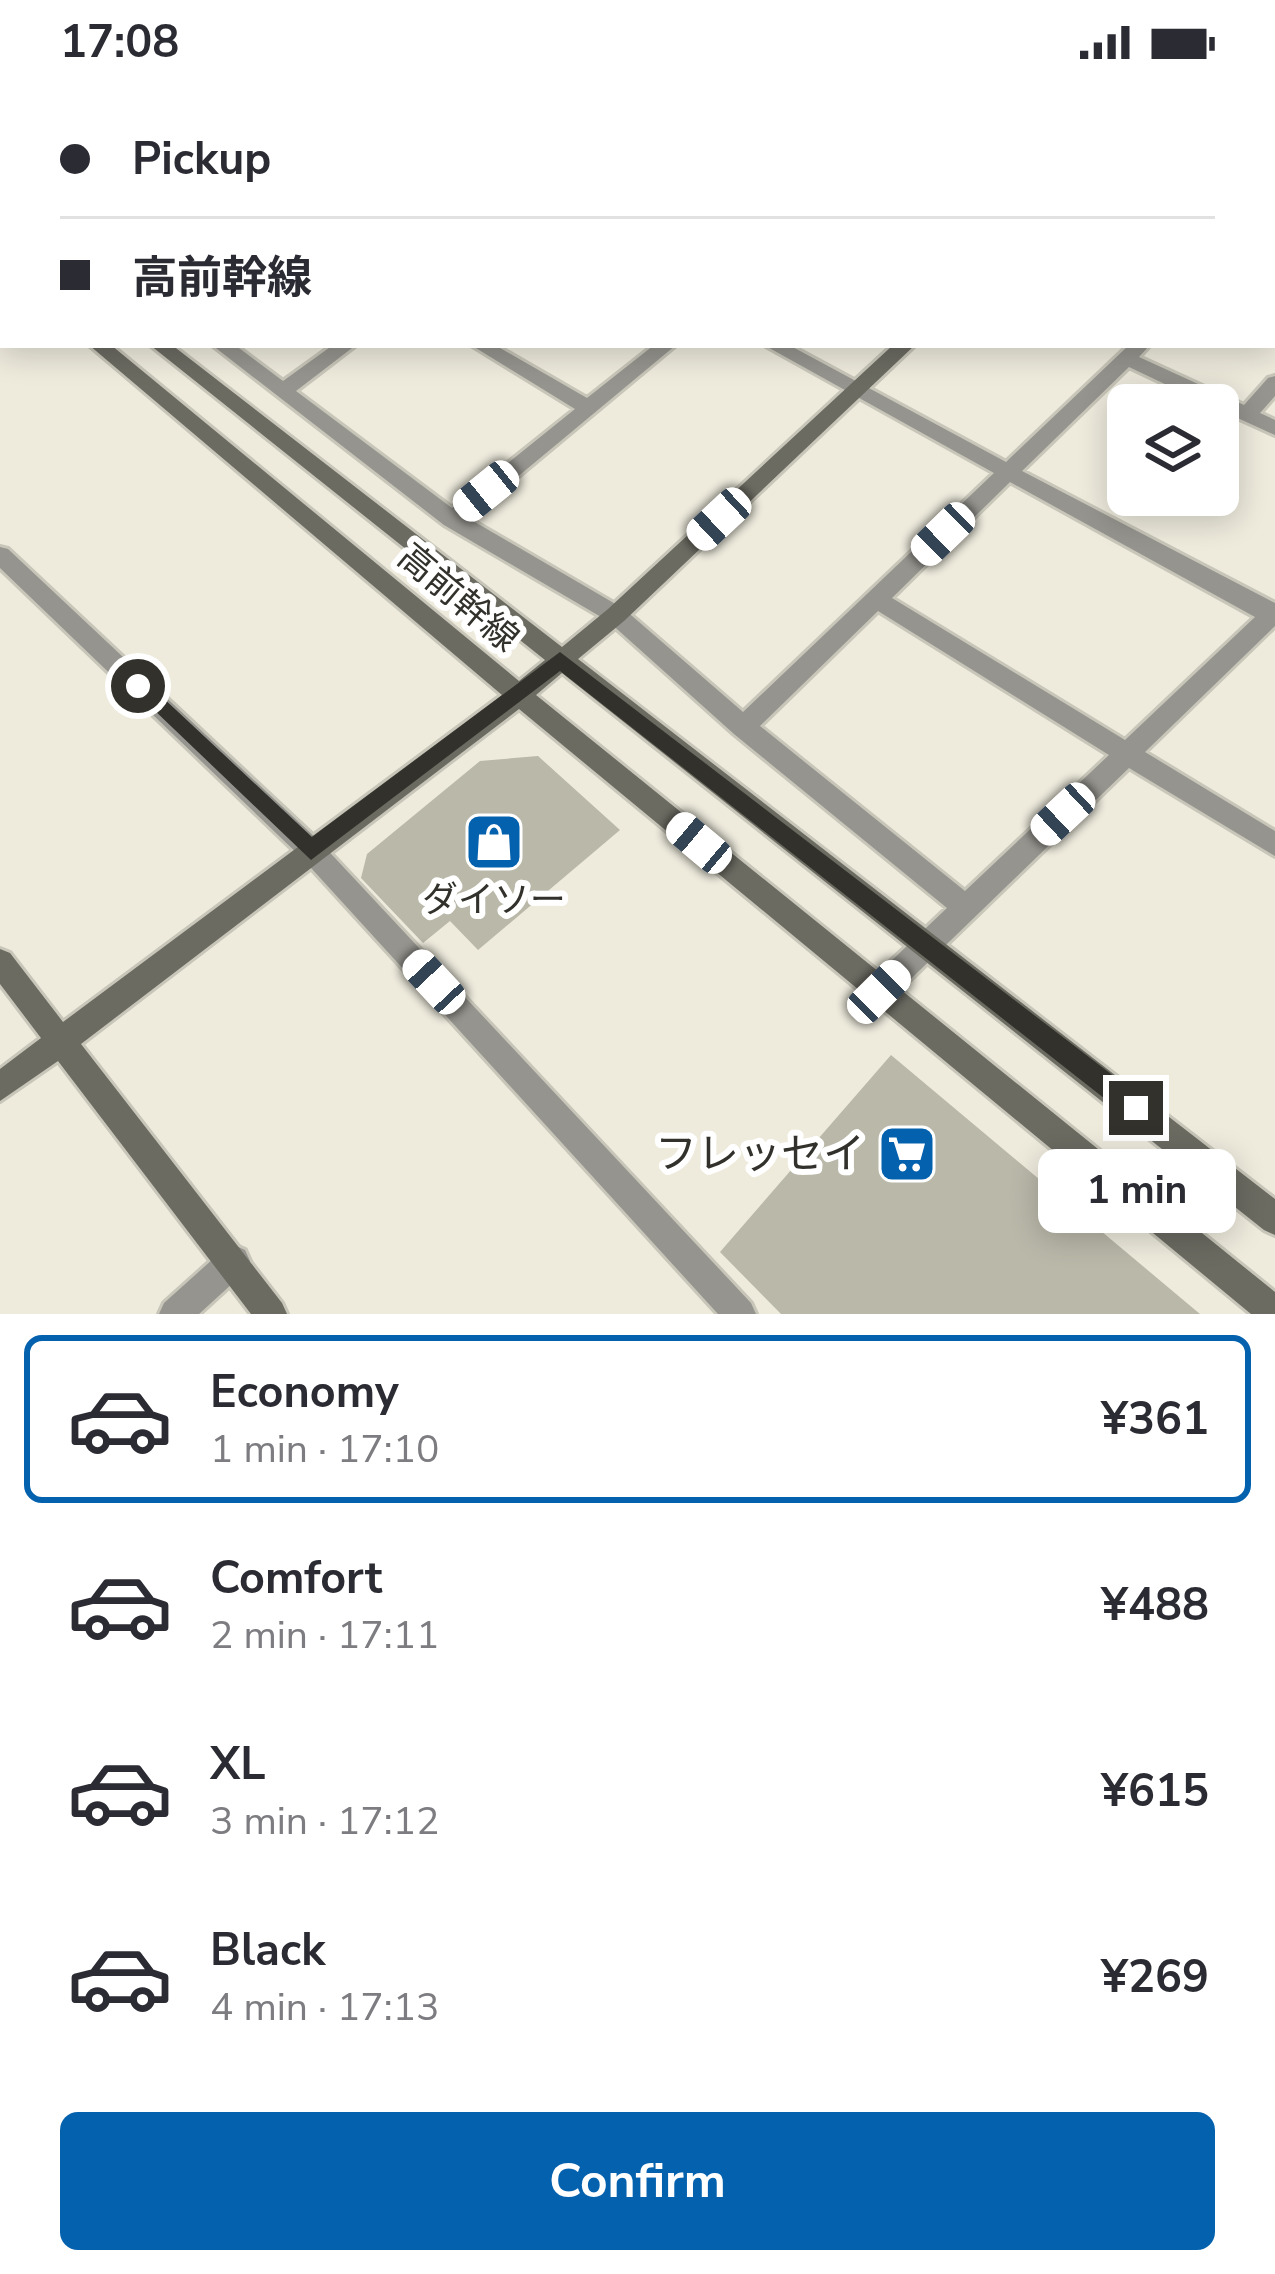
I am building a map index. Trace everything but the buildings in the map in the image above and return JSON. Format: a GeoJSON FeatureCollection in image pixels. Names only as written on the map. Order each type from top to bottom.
{"type":"FeatureCollection","features":[{"type":"Feature","properties":{"kind":"street","name":"高前幹線"},"geometry":{"type":"LineString","coordinates":[[103,348],[879,992],[1275,1313]]}},
{"type":"Feature","properties":{"kind":"street","name":"高前幹線"},"geometry":{"type":"LineString","coordinates":[[164,348],[1275,1219]]}},
{"type":"Feature","properties":{"kind":"street"},"geometry":{"type":"LineString","coordinates":[[226,348],[452,519],[616,615],[743,728],[964,906]]}},
{"type":"Feature","properties":{"kind":"street"},"geometry":{"type":"LineString","coordinates":[[284,390],[342,348]]}},
{"type":"Feature","properties":{"kind":"street"},"geometry":{"type":"LineString","coordinates":[[486,348],[587,407]]}},
{"type":"Feature","properties":{"kind":"street"},"geometry":{"type":"LineString","coordinates":[[452,519],[662,348]]}},
{"type":"Feature","properties":{"kind":"street"},"geometry":{"type":"LineString","coordinates":[[780,348],[1274,615],[879,992]]}},
{"type":"Feature","properties":{"kind":"street"},"geometry":{"type":"LineString","coordinates":[[0,1087],[519,695],[616,615],[902,348]]}},
{"type":"Feature","properties":{"kind":"street"},"geometry":{"type":"LineString","coordinates":[[743,728],[1133,352],[1275,428]]}},
{"type":"Feature","properties":{"kind":"street"},"geometry":{"type":"LineString","coordinates":[[1248,415],[1275,383]]}},
{"type":"Feature","properties":{"kind":"street"},"geometry":{"type":"LineString","coordinates":[[0,555],[311,850],[740,1314]]}},
{"type":"Feature","properties":{"kind":"street"},"geometry":{"type":"LineString","coordinates":[[876,599],[1275,845]]}},
{"type":"Feature","properties":{"kind":"street"},"geometry":{"type":"LineString","coordinates":[[0,962],[271,1314]]}},
{"type":"Feature","properties":{"kind":"street"},"geometry":{"type":"LineString","coordinates":[[175,1314],[233,1262]]}},
{"type":"Feature","properties":{"kind":"place","name":"ダイソー"},"geometry":{"type":"Point","coordinates":[494,842]}},
{"type":"Feature","properties":{"kind":"place","name":"フレッセイ"},"geometry":{"type":"Point","coordinates":[907,1154]}},
{"type":"Feature","properties":{"kind":"route"},"geometry":{"type":"LineString","coordinates":[[138,686],[311,850],[560,660],[1136,1108]]}}]}
